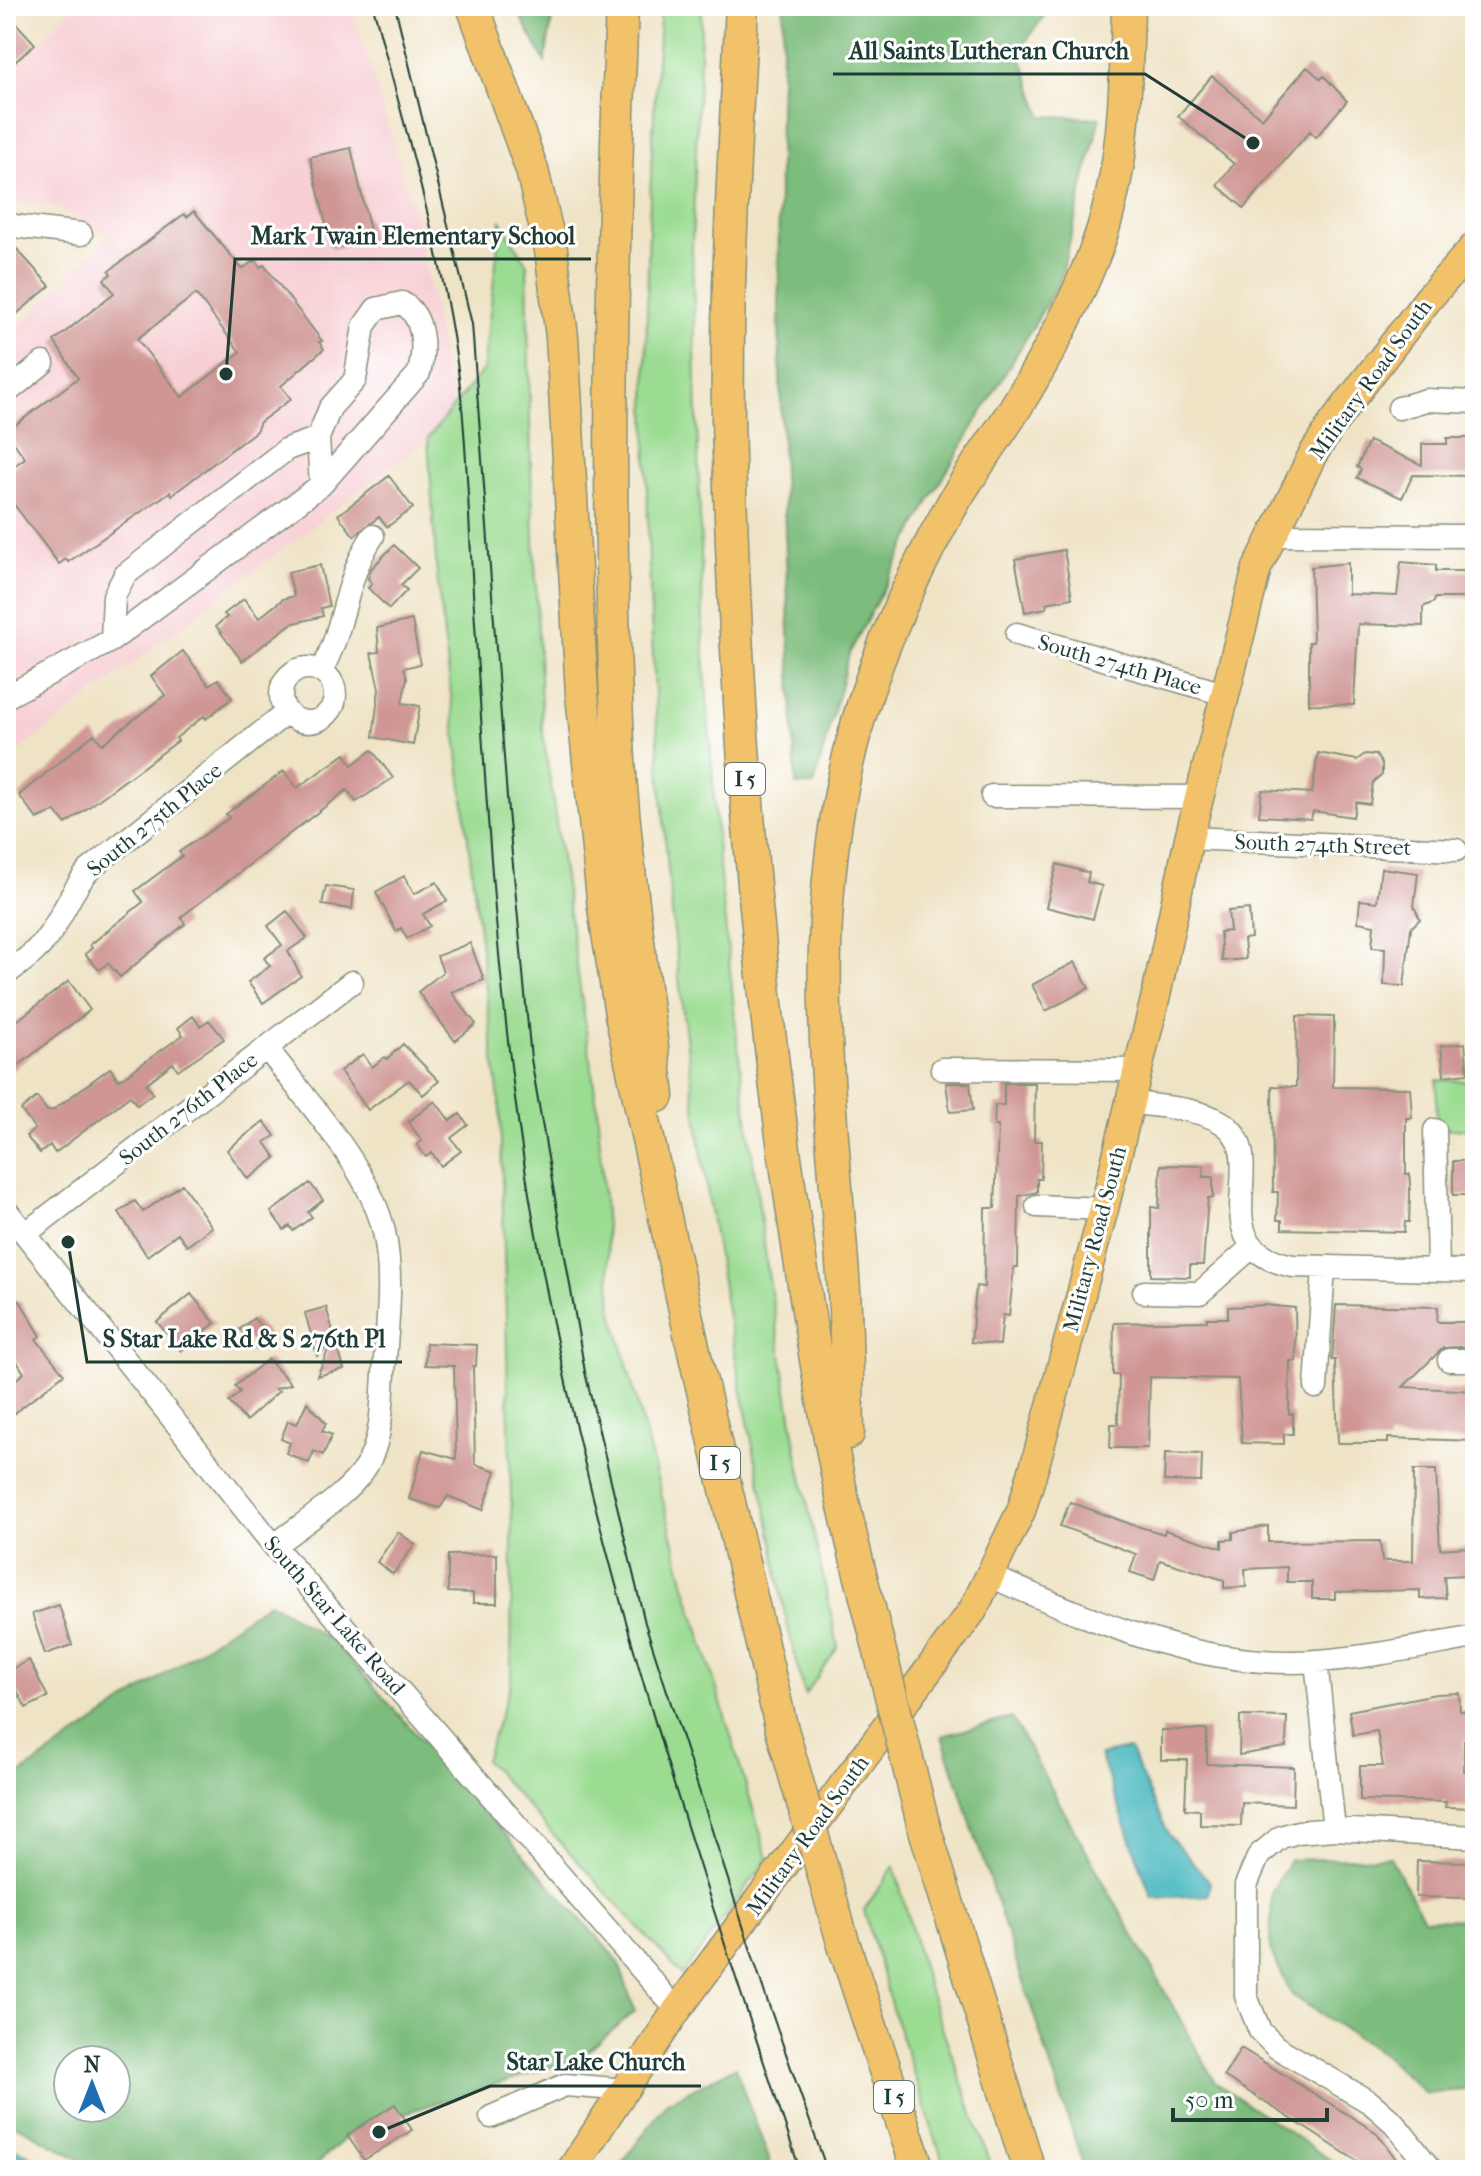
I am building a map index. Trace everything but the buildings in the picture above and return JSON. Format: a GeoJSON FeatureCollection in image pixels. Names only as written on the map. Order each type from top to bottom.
{"type":"FeatureCollection","features":[{"type":"Feature","properties":{"kind":"highway"},"geometry":{"type":"LineString","coordinates":[[473,6],[532,170],[551,250],[562,337],[582,694],[604,908],[621,1014],[678,1271]]}},
{"type":"Feature","properties":{"kind":"highway","name":"I 5"},"geometry":{"type":"LineString","coordinates":[[622,6],[613,252],[611,489],[619,763],[678,1271],[762,1655],[843,1942],[918,2170]]}},
{"type":"Feature","properties":{"kind":"highway","name":"I 5"},"geometry":{"type":"LineString","coordinates":[[742,6],[732,200],[728,414],[738,686],[770,1052],[801,1267],[852,1545],[923,1823],[1029,2170]]}},
{"type":"Feature","properties":{"kind":"highway"},"geometry":{"type":"LineString","coordinates":[[852,1545],[843,1278],[824,1026],[823,911],[832,835],[860,717],[912,580],[958,495],[1016,407],[1094,257],[1119,156],[1128,6]]}},
{"type":"Feature","properties":{"kind":"main road","name":"Military Road South"},"geometry":{"type":"LineString","coordinates":[[571,2170],[627,2090],[677,2010],[964,1622],[992,1577],[1021,1511],[1104,1209],[1189,838],[1257,568],[1313,454],[1333,423],[1428,299],[1475,246]]}},
{"type":"Feature","properties":{"kind":"street"},"geometry":{"type":"LineString","coordinates":[[6,225],[81,234]]}},
{"type":"Feature","properties":{"kind":"street"},"geometry":{"type":"LineString","coordinates":[[6,697],[112,640],[321,485],[419,373],[423,358],[420,329],[410,308],[402,303],[383,305],[368,318],[355,380],[330,408],[318,438],[321,485]]}},
{"type":"Feature","properties":{"kind":"street"},"geometry":{"type":"LineString","coordinates":[[6,393],[43,363]]}},
{"type":"Feature","properties":{"kind":"street"},"geometry":{"type":"LineString","coordinates":[[1399,408],[1426,400],[1475,402]]}},
{"type":"Feature","properties":{"kind":"street"},"geometry":{"type":"LineString","coordinates":[[112,640],[114,596],[125,575],[287,449],[318,438]]}},
{"type":"Feature","properties":{"kind":"street"},"geometry":{"type":"LineString","coordinates":[[1272,535],[1475,536]]}},
{"type":"Feature","properties":{"kind":"street"},"geometry":{"type":"LineString","coordinates":[[321,671],[331,653],[358,558],[373,536]]}},
{"type":"Feature","properties":{"kind":"street","name":"South 274th Place"},"geometry":{"type":"LineString","coordinates":[[1017,634],[1224,694]]}},
{"type":"Feature","properties":{"kind":"street"},"geometry":{"type":"LineString","coordinates":[[311,668],[329,678],[335,698],[325,717],[305,722],[286,713],[281,692],[290,674],[311,668]]}},
{"type":"Feature","properties":{"kind":"street","name":"South 275th Place"},"geometry":{"type":"LineString","coordinates":[[6,974],[31,956],[50,935],[74,887],[98,861],[286,713]]}},
{"type":"Feature","properties":{"kind":"street"},"geometry":{"type":"LineString","coordinates":[[992,796],[1200,797]]}},
{"type":"Feature","properties":{"kind":"street","name":"South 274th Street"},"geometry":{"type":"LineString","coordinates":[[1189,838],[1456,850]]}},
{"type":"Feature","properties":{"kind":"street","name":"South 276th Place"},"geometry":{"type":"LineString","coordinates":[[25,1234],[352,982]]}},
{"type":"Feature","properties":{"kind":"street"},"geometry":{"type":"LineString","coordinates":[[267,1048],[366,1186],[384,1231],[389,1295],[382,1397],[377,1438],[369,1462],[354,1481],[274,1546]]}},
{"type":"Feature","properties":{"kind":"street"},"geometry":{"type":"LineString","coordinates":[[942,1069],[1137,1070]]}},
{"type":"Feature","properties":{"kind":"street"},"geometry":{"type":"LineString","coordinates":[[1129,1102],[1207,1116],[1223,1123],[1235,1136],[1242,1153],[1241,1226],[1253,1246],[1274,1262],[1324,1267],[1475,1271]]}},
{"type":"Feature","properties":{"kind":"street"},"geometry":{"type":"LineString","coordinates":[[1435,1130],[1438,1270]]}},
{"type":"Feature","properties":{"kind":"street"},"geometry":{"type":"LineString","coordinates":[[1037,1206],[1104,1209]]}},
{"type":"Feature","properties":{"kind":"street","name":"South Star Lake Road"},"geometry":{"type":"LineString","coordinates":[[6,1210],[274,1546],[677,2010]]}},
{"type":"Feature","properties":{"kind":"street"},"geometry":{"type":"LineString","coordinates":[[1144,1292],[1200,1293],[1253,1246]]}},
{"type":"Feature","properties":{"kind":"street"},"geometry":{"type":"LineString","coordinates":[[1316,1387],[1324,1267]]}},
{"type":"Feature","properties":{"kind":"street"},"geometry":{"type":"LineString","coordinates":[[1449,1360],[1475,1360]]}},
{"type":"Feature","properties":{"kind":"street"},"geometry":{"type":"LineString","coordinates":[[992,1577],[1103,1624],[1198,1653],[1248,1660],[1316,1661],[1475,1637]]}},
{"type":"Feature","properties":{"kind":"street"},"geometry":{"type":"LineString","coordinates":[[1316,1661],[1334,1829]]}},
{"type":"Feature","properties":{"kind":"street"},"geometry":{"type":"LineString","coordinates":[[1431,2170],[1394,2123],[1371,2103],[1276,2047],[1251,2016],[1246,1996],[1246,1885],[1259,1855],[1281,1837],[1298,1832],[1334,1829],[1475,1837]]}},
{"type":"Feature","properties":{"kind":"street"},"geometry":{"type":"LineString","coordinates":[[491,2117],[565,2085],[627,2090]]}},
{"type":"Feature","properties":{"kind":"shaded area"},"geometry":{"type":"Polygon","coordinates":[[[73,6],[352,6],[416,217],[453,409],[428,438],[6,761],[6,339],[109,236],[57,207],[6,202],[6,80],[73,6]]]}},
{"type":"Feature","properties":{"kind":"green space"},"geometry":{"type":"Polygon","coordinates":[[[517,6],[554,6],[545,62],[518,12],[517,6]]]}},
{"type":"Feature","properties":{"kind":"green space"},"geometry":{"type":"Polygon","coordinates":[[[661,6],[702,6],[692,247],[704,654],[718,857],[739,1056],[768,1273],[798,1459],[838,1647],[805,1695],[777,1573],[702,1158],[678,967],[660,775],[650,582],[646,390],[650,197],[661,6]]]}},
{"type":"Feature","properties":{"kind":"green space"},"geometry":{"type":"Polygon","coordinates":[[[784,6],[1051,6],[1019,51],[1042,116],[1100,118],[1060,281],[928,503],[849,654],[814,785],[796,785],[787,590],[779,298],[784,6]]]}},
{"type":"Feature","properties":{"kind":"green space"},"geometry":{"type":"Polygon","coordinates":[[[501,221],[527,264],[531,468],[542,726],[597,1105],[612,1308],[686,1588],[768,1858],[682,1975],[485,1760],[511,1684],[512,1530],[500,1109],[437,576],[428,438],[483,370],[501,221]]]}},
{"type":"Feature","properties":{"kind":"green space"},"geometry":{"type":"Polygon","coordinates":[[[1437,1080],[1475,1081],[1475,1129],[1436,1129],[1437,1080]]]}},
{"type":"Feature","properties":{"kind":"green space"},"geometry":{"type":"Polygon","coordinates":[[[269,1602],[335,1643],[618,1961],[635,2011],[580,2058],[356,2128],[310,2170],[99,2170],[17,2125],[6,2126],[6,1784],[269,1602]]]}},
{"type":"Feature","properties":{"kind":"green space"},"geometry":{"type":"Polygon","coordinates":[[[1012,1718],[1215,2082],[1345,2170],[1085,2170],[942,1736],[1012,1718]]]}},
{"type":"Feature","properties":{"kind":"green space"},"geometry":{"type":"Polygon","coordinates":[[[1390,1857],[1424,1919],[1475,1920],[1475,2089],[1425,2093],[1384,2055],[1292,1995],[1270,1950],[1272,1891],[1290,1860],[1390,1857]]]}},
{"type":"Feature","properties":{"kind":"green space"},"geometry":{"type":"Polygon","coordinates":[[[894,1866],[929,1991],[993,2170],[946,2170],[894,2015],[864,1910],[894,1866]]]}},
{"type":"Feature","properties":{"kind":"green space"},"geometry":{"type":"Polygon","coordinates":[[[735,2067],[773,2170],[617,2170],[667,2102],[735,2067]]]}},
{"type":"Feature","properties":{"kind":"water"},"geometry":{"type":"Polygon","coordinates":[[[1129,1749],[1169,1835],[1210,1882],[1208,1895],[1152,1898],[1100,1755],[1129,1749]]]}},
{"type":"Feature","properties":{"kind":"water"},"geometry":{"type":"Polygon","coordinates":[[[6,2145],[60,2170],[6,2170],[6,2145]]]}},
{"type":"Feature","properties":{"kind":"tram line"},"geometry":{"type":"LineString","coordinates":[[373,6],[445,290],[460,386],[499,955],[514,1093],[547,1291],[574,1419],[640,1672],[800,2170]]}},
{"type":"Feature","properties":{"kind":"tram line"},"geometry":{"type":"LineString","coordinates":[[395,6],[472,324],[508,811],[531,1059],[585,1372],[645,1623],[765,1994],[827,2170]]}},
{"type":"Feature","properties":{"kind":"place","name":"All Saints Lutheran Church"},"geometry":{"type":"Point","coordinates":[1253,143]}},
{"type":"Feature","properties":{"kind":"place","name":"Mark Twain Elementary School"},"geometry":{"type":"Point","coordinates":[226,374]}},
{"type":"Feature","properties":{"kind":"place","name":"S Star Lake Rd & S 276th Pl"},"geometry":{"type":"Point","coordinates":[68,1242]}},
{"type":"Feature","properties":{"kind":"place","name":"Star Lake Church"},"geometry":{"type":"Point","coordinates":[379,2132]}}]}
